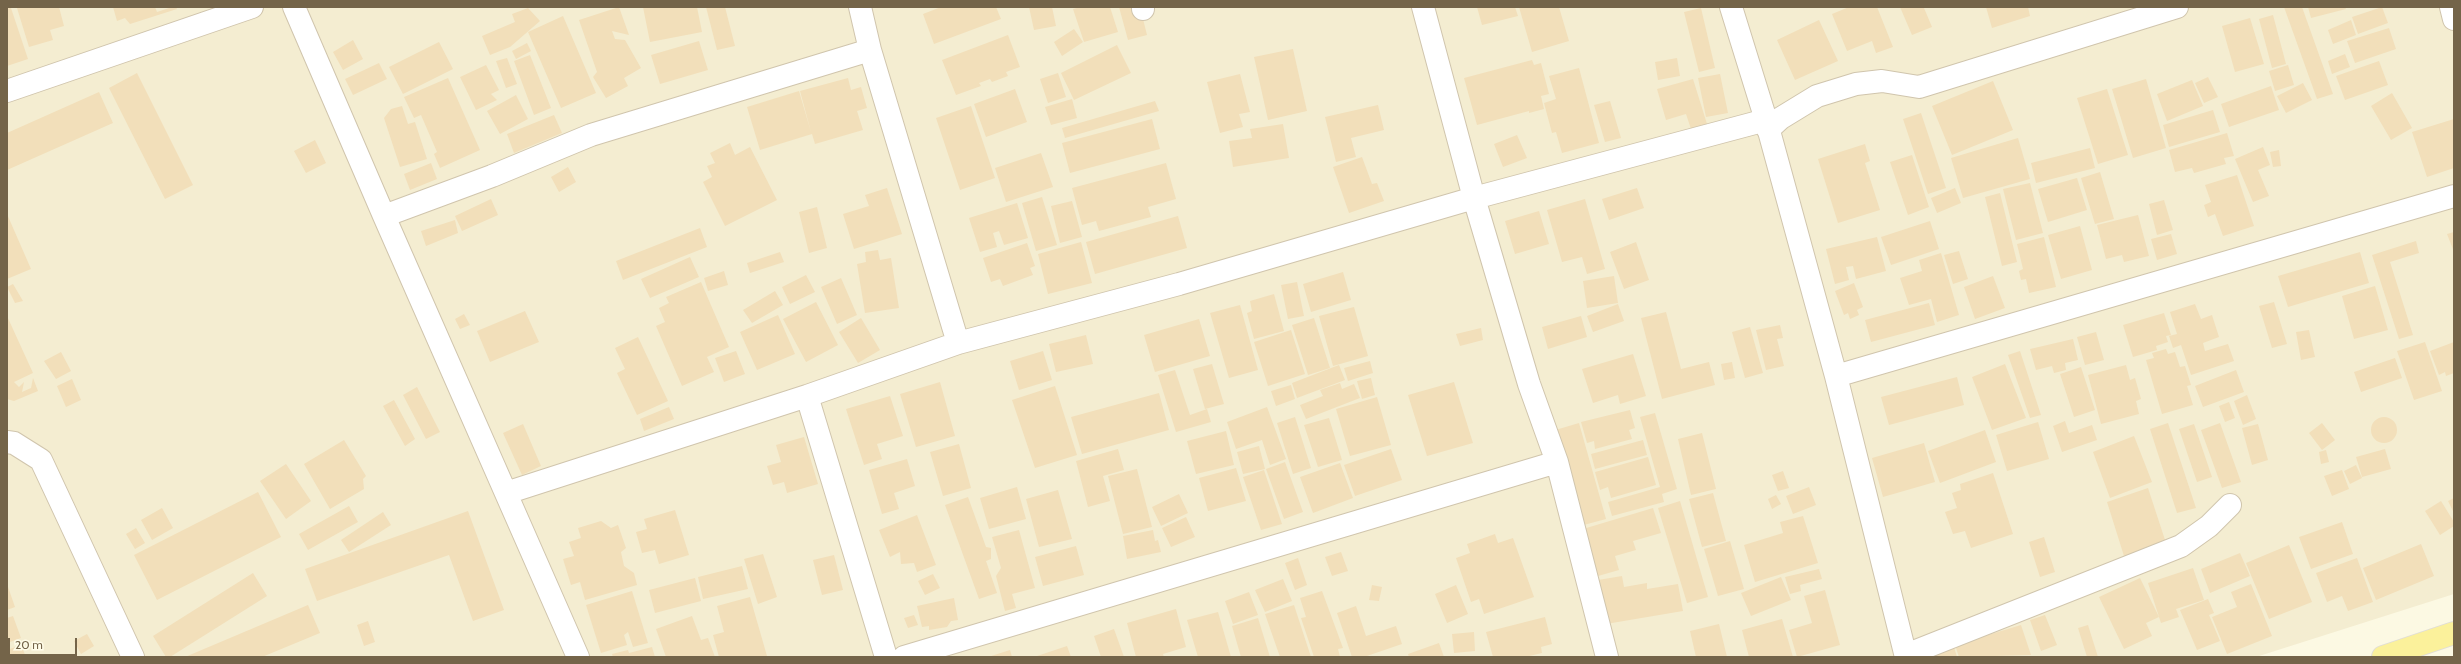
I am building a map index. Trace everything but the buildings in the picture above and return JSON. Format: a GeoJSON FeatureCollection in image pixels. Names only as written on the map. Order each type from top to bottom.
{"type":"FeatureCollection","features":[{"type":"Feature","properties":{"kind":"main road"},"geometry":{"type":"LineString","coordinates":[[2383,657],[2454,633]]}},
{"type":"Feature","properties":{"kind":"street"},"geometry":{"type":"LineString","coordinates":[[7,91],[252,7]]}},
{"type":"Feature","properties":{"kind":"street"},"geometry":{"type":"LineString","coordinates":[[294,7],[384,216],[578,657]]}},
{"type":"Feature","properties":{"kind":"street"},"geometry":{"type":"LineString","coordinates":[[860,7],[870,50],[958,343]]}},
{"type":"Feature","properties":{"kind":"street"},"geometry":{"type":"LineString","coordinates":[[1423,7],[1474,198],[1529,384],[1556,462],[1607,657]]}},
{"type":"Feature","properties":{"kind":"street"},"geometry":{"type":"LineString","coordinates":[[1731,7],[1767,125],[1836,376],[1906,656],[2181,546],[2209,526],[2230,505]]}},
{"type":"Feature","properties":{"kind":"street"},"geometry":{"type":"LineString","coordinates":[[506,494],[807,396],[958,343],[1179,284],[1474,198],[1767,125],[1817,96],[1856,84],[1882,81],[1919,87],[2177,7]]}},
{"type":"Feature","properties":{"kind":"street"},"geometry":{"type":"LineString","coordinates":[[2450,7],[2454,19]]}},
{"type":"Feature","properties":{"kind":"street"},"geometry":{"type":"LineString","coordinates":[[384,216],[492,176],[591,135],[870,50]]}},
{"type":"Feature","properties":{"kind":"street"},"geometry":{"type":"LineString","coordinates":[[1836,376],[2454,196]]}},
{"type":"Feature","properties":{"kind":"street"},"geometry":{"type":"LineString","coordinates":[[807,396],[886,657]]}},
{"type":"Feature","properties":{"kind":"street"},"geometry":{"type":"LineString","coordinates":[[7,442],[14,442],[41,460],[133,657]]}},
{"type":"Feature","properties":{"kind":"street"},"geometry":{"type":"LineString","coordinates":[[904,657],[1556,462]]}},
{"type":"Feature","properties":{"kind":"shaded area"},"geometry":{"type":"Polygon","coordinates":[[[7,7],[2454,7],[2454,594],[2256,657],[7,657],[7,7]]]}}]}
